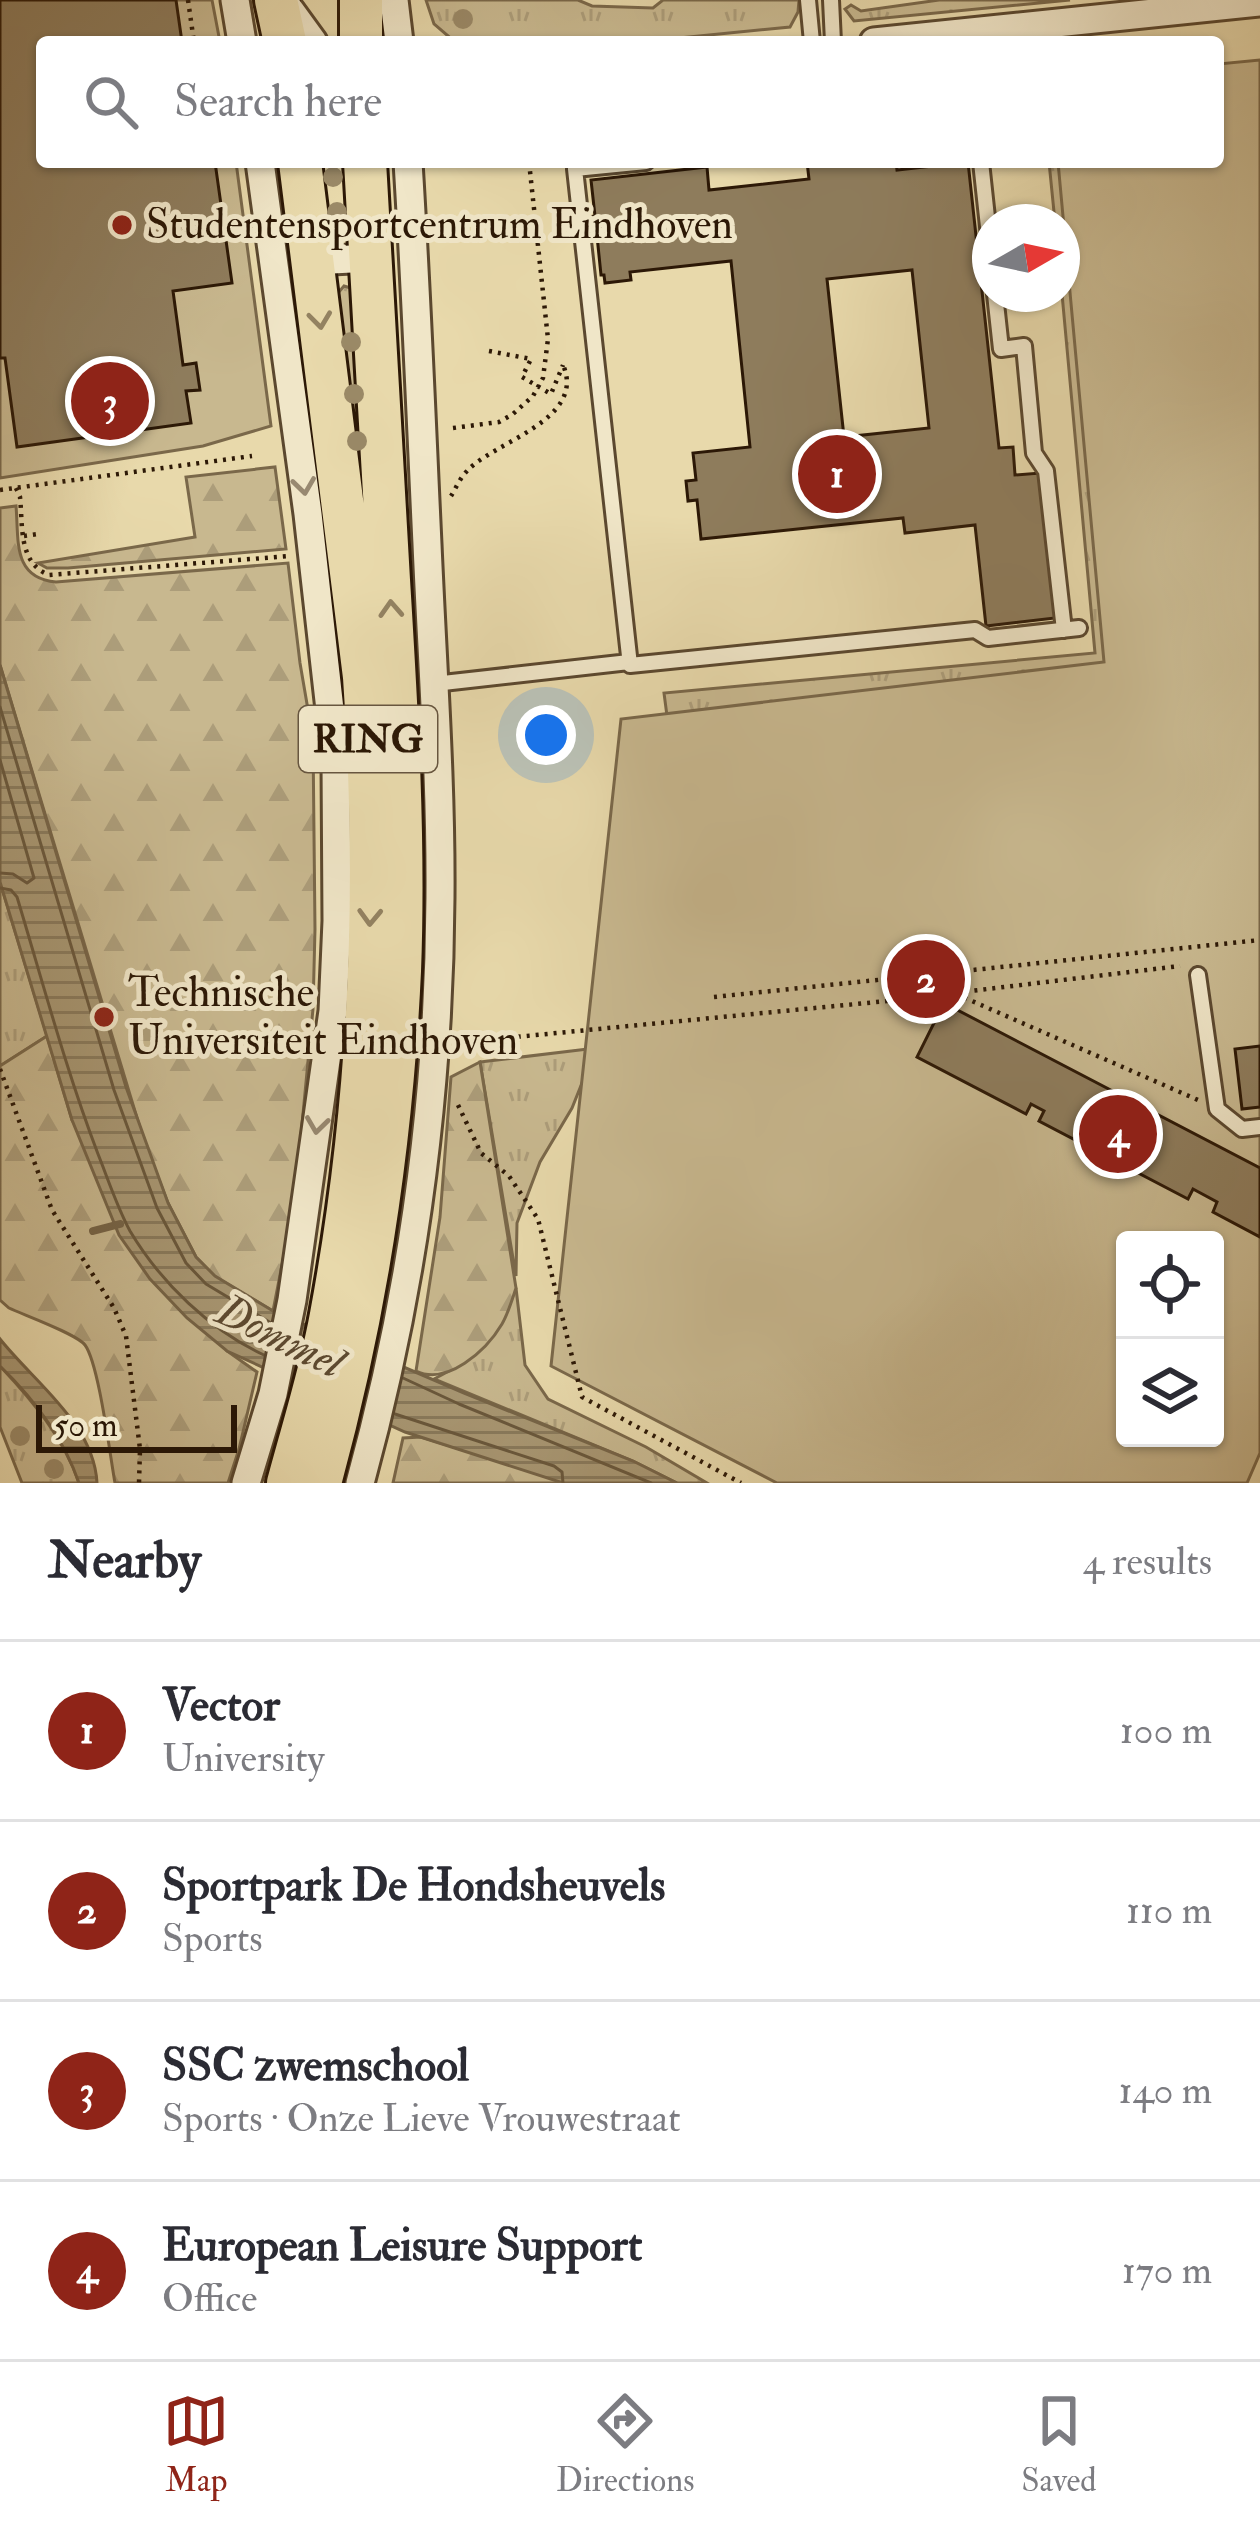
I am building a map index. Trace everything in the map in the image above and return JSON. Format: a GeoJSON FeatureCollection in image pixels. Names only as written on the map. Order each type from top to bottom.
{"type":"FeatureCollection","features":[{"type":"Feature","properties":{"kind":"main road"},"geometry":{"type":"LineString","coordinates":[[279,0],[283,36]]}},
{"type":"Feature","properties":{"kind":"main road"},"geometry":{"type":"LineString","coordinates":[[361,0],[361,36]]}},
{"type":"Feature","properties":{"kind":"main road","name":"RING"},"geometry":{"type":"LineString","coordinates":[[301,168],[364,676],[370,910],[356,1144],[361,1331]]}},
{"type":"Feature","properties":{"kind":"main road","name":"RING"},"geometry":{"type":"LineString","coordinates":[[287,1483],[361,1331],[394,1061],[401,915],[398,726],[365,168]]}},
{"type":"Feature","properties":{"kind":"main road","name":"RING"},"geometry":{"type":"LineString","coordinates":[[320,1483],[323,1416]]}},
{"type":"Feature","properties":{"kind":"street"},"geometry":{"type":"LineString","coordinates":[[236,0],[241,36]]}},
{"type":"Feature","properties":{"kind":"street"},"geometry":{"type":"LineString","coordinates":[[279,0],[308,36]]}},
{"type":"Feature","properties":{"kind":"street"},"geometry":{"type":"LineString","coordinates":[[394,0],[398,36]]}},
{"type":"Feature","properties":{"kind":"street"},"geometry":{"type":"LineString","coordinates":[[987,36],[1147,7],[1260,2]]}},
{"type":"Feature","properties":{"kind":"street"},"geometry":{"type":"LineString","coordinates":[[261,168],[336,763],[333,1011],[292,1300],[323,1416],[360,1483]]}},
{"type":"Feature","properties":{"kind":"street"},"geometry":{"type":"LineString","coordinates":[[361,1331],[412,1236],[434,1043],[440,899],[408,168]]}},
{"type":"Feature","properties":{"kind":"street"},"geometry":{"type":"LineString","coordinates":[[312,261],[371,258]]}},
{"type":"Feature","properties":{"kind":"street"},"geometry":{"type":"LineString","coordinates":[[246,1483],[323,1416]]}},
{"type":"Feature","properties":{"kind":"lane"},"geometry":{"type":"LineString","coordinates":[[808,0],[811,36]]}},
{"type":"Feature","properties":{"kind":"lane"},"geometry":{"type":"LineString","coordinates":[[831,0],[833,36]]}},
{"type":"Feature","properties":{"kind":"lane"},"geometry":{"type":"LineString","coordinates":[[585,168],[575,169],[629,662]]}},
{"type":"Feature","properties":{"kind":"lane"},"geometry":{"type":"LineString","coordinates":[[982,168],[986,204]]}},
{"type":"Feature","properties":{"kind":"lane"},"geometry":{"type":"LineString","coordinates":[[434,684],[975,629],[988,638],[1072,629],[1046,471],[1034,453],[1024,346],[1001,349],[997,312]]}},
{"type":"Feature","properties":{"kind":"lane"},"geometry":{"type":"LineString","coordinates":[[1198,975],[1217,1108],[1242,1129],[1260,1127]]}},
{"type":"Feature","properties":{"kind":"path"},"geometry":{"type":"LineString","coordinates":[[188,0],[193,36]]}},
{"type":"Feature","properties":{"kind":"path"},"geometry":{"type":"LineString","coordinates":[[453,428],[499,422],[523,406],[546,368],[548,339],[531,168]]}},
{"type":"Feature","properties":{"kind":"path"},"geometry":{"type":"LineString","coordinates":[[448,501],[466,471],[547,419],[568,377],[563,365],[550,394],[523,377],[531,358],[489,351]]}},
{"type":"Feature","properties":{"kind":"path"},"geometry":{"type":"LineString","coordinates":[[0,490],[252,455]]}},
{"type":"Feature","properties":{"kind":"path"},"geometry":{"type":"LineString","coordinates":[[16,488],[28,560],[37,571],[49,575],[312,554]]}},
{"type":"Feature","properties":{"kind":"path"},"geometry":{"type":"LineString","coordinates":[[23,536],[38,533]]}},
{"type":"Feature","properties":{"kind":"path"},"geometry":{"type":"LineString","coordinates":[[714,997],[1260,940]]}},
{"type":"Feature","properties":{"kind":"path"},"geometry":{"type":"LineString","coordinates":[[434,1043],[887,1001],[1192,965],[1198,975]]}},
{"type":"Feature","properties":{"kind":"path"},"geometry":{"type":"LineString","coordinates":[[950,992],[1217,1108]]}},
{"type":"Feature","properties":{"kind":"path"},"geometry":{"type":"LineString","coordinates":[[0,1069],[52,1210],[114,1308],[126,1336],[140,1449],[139,1483]]}},
{"type":"Feature","properties":{"kind":"path"},"geometry":{"type":"LineString","coordinates":[[458,1104],[481,1154],[509,1176],[538,1219],[582,1397],[741,1483]]}},
{"type":"Feature","properties":{"kind":"green space","name":"Studentensportcentrum Eindhoven"},"geometry":{"type":"Polygon","coordinates":[[[0,0],[212,0],[219,36],[36,36],[36,168],[237,168],[271,426],[203,446],[0,478],[0,0]]]}},
{"type":"Feature","properties":{"kind":"green space"},"geometry":{"type":"Polygon","coordinates":[[[426,0],[578,0],[592,6],[653,8],[663,0],[799,0],[790,27],[699,36],[448,36],[434,24],[426,0]]]}},
{"type":"Feature","properties":{"kind":"green space"},"geometry":{"type":"Polygon","coordinates":[[[939,0],[1070,0],[854,21],[845,9],[939,0]]]}},
{"type":"Feature","properties":{"kind":"green space"},"geometry":{"type":"Polygon","coordinates":[[[1260,60],[1260,1453],[1247,1483],[777,1483],[551,1366],[621,719],[1104,662],[1072,312],[1080,312],[1080,204],[1062,204],[1059,168],[1224,168],[1224,63],[1260,60]]]}},
{"type":"Feature","properties":{"kind":"green space"},"geometry":{"type":"Polygon","coordinates":[[[1050,168],[1067,168],[1260,632],[704,998],[664,693],[1095,653],[1064,312],[1080,312],[1080,204],[1053,204],[1050,168]]]}},
{"type":"Feature","properties":{"kind":"green space"},"geometry":{"type":"Polygon","coordinates":[[[344,286],[357,299],[378,636],[336,334],[338,293],[344,286]]]}},
{"type":"Feature","properties":{"kind":"green space"},"geometry":{"type":"Polygon","coordinates":[[[275,467],[286,549],[68,568],[38,563],[195,537],[186,477],[275,467]]]}},
{"type":"Feature","properties":{"kind":"green space"},"geometry":{"type":"Polygon","coordinates":[[[16,506],[18,544],[25,565],[42,579],[56,582],[288,563],[313,739],[315,929],[313,1009],[295,1198],[273,1311],[214,1276],[196,1257],[144,1141],[0,665],[0,508],[16,506]]]}},
{"type":"Feature","properties":{"kind":"green space"},"geometry":{"type":"Polygon","coordinates":[[[0,882],[47,1036],[0,1066],[0,882]]]}},
{"type":"Feature","properties":{"kind":"green space"},"geometry":{"type":"Polygon","coordinates":[[[47,1036],[72,1120],[227,1351],[257,1372],[228,1483],[115,1483],[99,1390],[85,1345],[0,1300],[0,1066],[47,1036]]]}},
{"type":"Feature","properties":{"kind":"green space"},"geometry":{"type":"Polygon","coordinates":[[[596,1048],[572,1108],[540,1162],[517,1223],[516,1276],[480,1062],[596,1048]]]}},
{"type":"Feature","properties":{"kind":"green space"},"geometry":{"type":"Polygon","coordinates":[[[480,1062],[516,1288],[504,1320],[486,1345],[453,1370],[428,1374],[416,1371],[440,1217],[451,1077],[480,1062]]]}},
{"type":"Feature","properties":{"kind":"green space"},"geometry":{"type":"Polygon","coordinates":[[[516,1288],[525,1365],[548,1399],[707,1483],[677,1483],[434,1379],[486,1343],[516,1288]]]}},
{"type":"Feature","properties":{"kind":"green space"},"geometry":{"type":"Polygon","coordinates":[[[0,1366],[46,1420],[79,1483],[22,1483],[0,1427],[0,1366]]]}},
{"type":"Feature","properties":{"kind":"green space"},"geometry":{"type":"Polygon","coordinates":[[[421,1437],[563,1483],[393,1483],[403,1438],[421,1437]]]}},
{"type":"Feature","properties":{"kind":"water","name":"Dommel"},"geometry":{"type":"Polygon","coordinates":[[[0,665],[126,1087],[168,1203],[196,1257],[215,1276],[273,1311],[677,1483],[563,1483],[405,1432],[227,1351],[150,1279],[119,1235],[72,1120],[0,882],[0,665]]]}},
{"type":"Feature","properties":{"kind":"water"},"geometry":{"type":"Polygon","coordinates":[[[0,1339],[74,1423],[86,1442],[97,1483],[79,1483],[46,1420],[0,1366],[0,1339]]]}},
{"type":"Feature","properties":{"kind":"building","name":"Studentensportcentrum Eindhoven"},"geometry":{"type":"Polygon","coordinates":[[[0,0],[176,0],[181,36],[36,36],[36,168],[216,168],[232,283],[173,291],[183,365],[196,363],[200,390],[186,391],[191,423],[17,447],[5,358],[0,358],[0,0]]]}},
{"type":"Feature","properties":{"kind":"building"},"geometry":{"type":"Polygon","coordinates":[[[707,168],[709,190],[809,179],[808,168],[969,168],[972,312],[984,312],[999,448],[1013,447],[1015,475],[1040,473],[1055,618],[986,626],[975,525],[905,533],[903,518],[701,539],[697,500],[688,501],[686,481],[696,480],[693,453],[750,447],[731,261],[630,272],[631,280],[605,283],[597,236],[590,237],[588,217],[595,216],[591,180],[707,168]],[[912,270],[827,279],[844,437],[929,428],[912,270]]]}},
{"type":"Feature","properties":{"kind":"building"},"geometry":{"type":"Polygon","coordinates":[[[944,1003],[1260,1168],[1260,1237],[1213,1212],[1217,1202],[1193,1189],[1188,1199],[1039,1121],[1044,1111],[1031,1104],[1026,1114],[917,1057],[944,1003]]]}},
{"type":"Feature","properties":{"kind":"building"},"geometry":{"type":"Polygon","coordinates":[[[1260,1046],[1260,1107],[1242,1109],[1235,1049],[1260,1046]]]}},
{"type":"Feature","properties":{"kind":"waterway"},"geometry":{"type":"LineString","coordinates":[[93,1231],[120,1224]]}},
{"type":"Feature","properties":{"kind":"place","name":"Studentensportcentrum Eindhoven"},"geometry":{"type":"Point","coordinates":[122,225]}},
{"type":"Feature","properties":{"kind":"place","name":"SSC zwemschool"},"geometry":{"type":"Point","coordinates":[110,401]}},
{"type":"Feature","properties":{"kind":"place","name":"Vector"},"geometry":{"type":"Point","coordinates":[837,474]}},
{"type":"Feature","properties":{"kind":"place","name":"Sportpark De Hondsheuvels"},"geometry":{"type":"Point","coordinates":[926,979]}},
{"type":"Feature","properties":{"kind":"place","name":"Technische Universiteit Eindhoven"},"geometry":{"type":"Point","coordinates":[104,1017]}},
{"type":"Feature","properties":{"kind":"place","name":"European Leisure Support"},"geometry":{"type":"Point","coordinates":[1118,1134]}}]}
